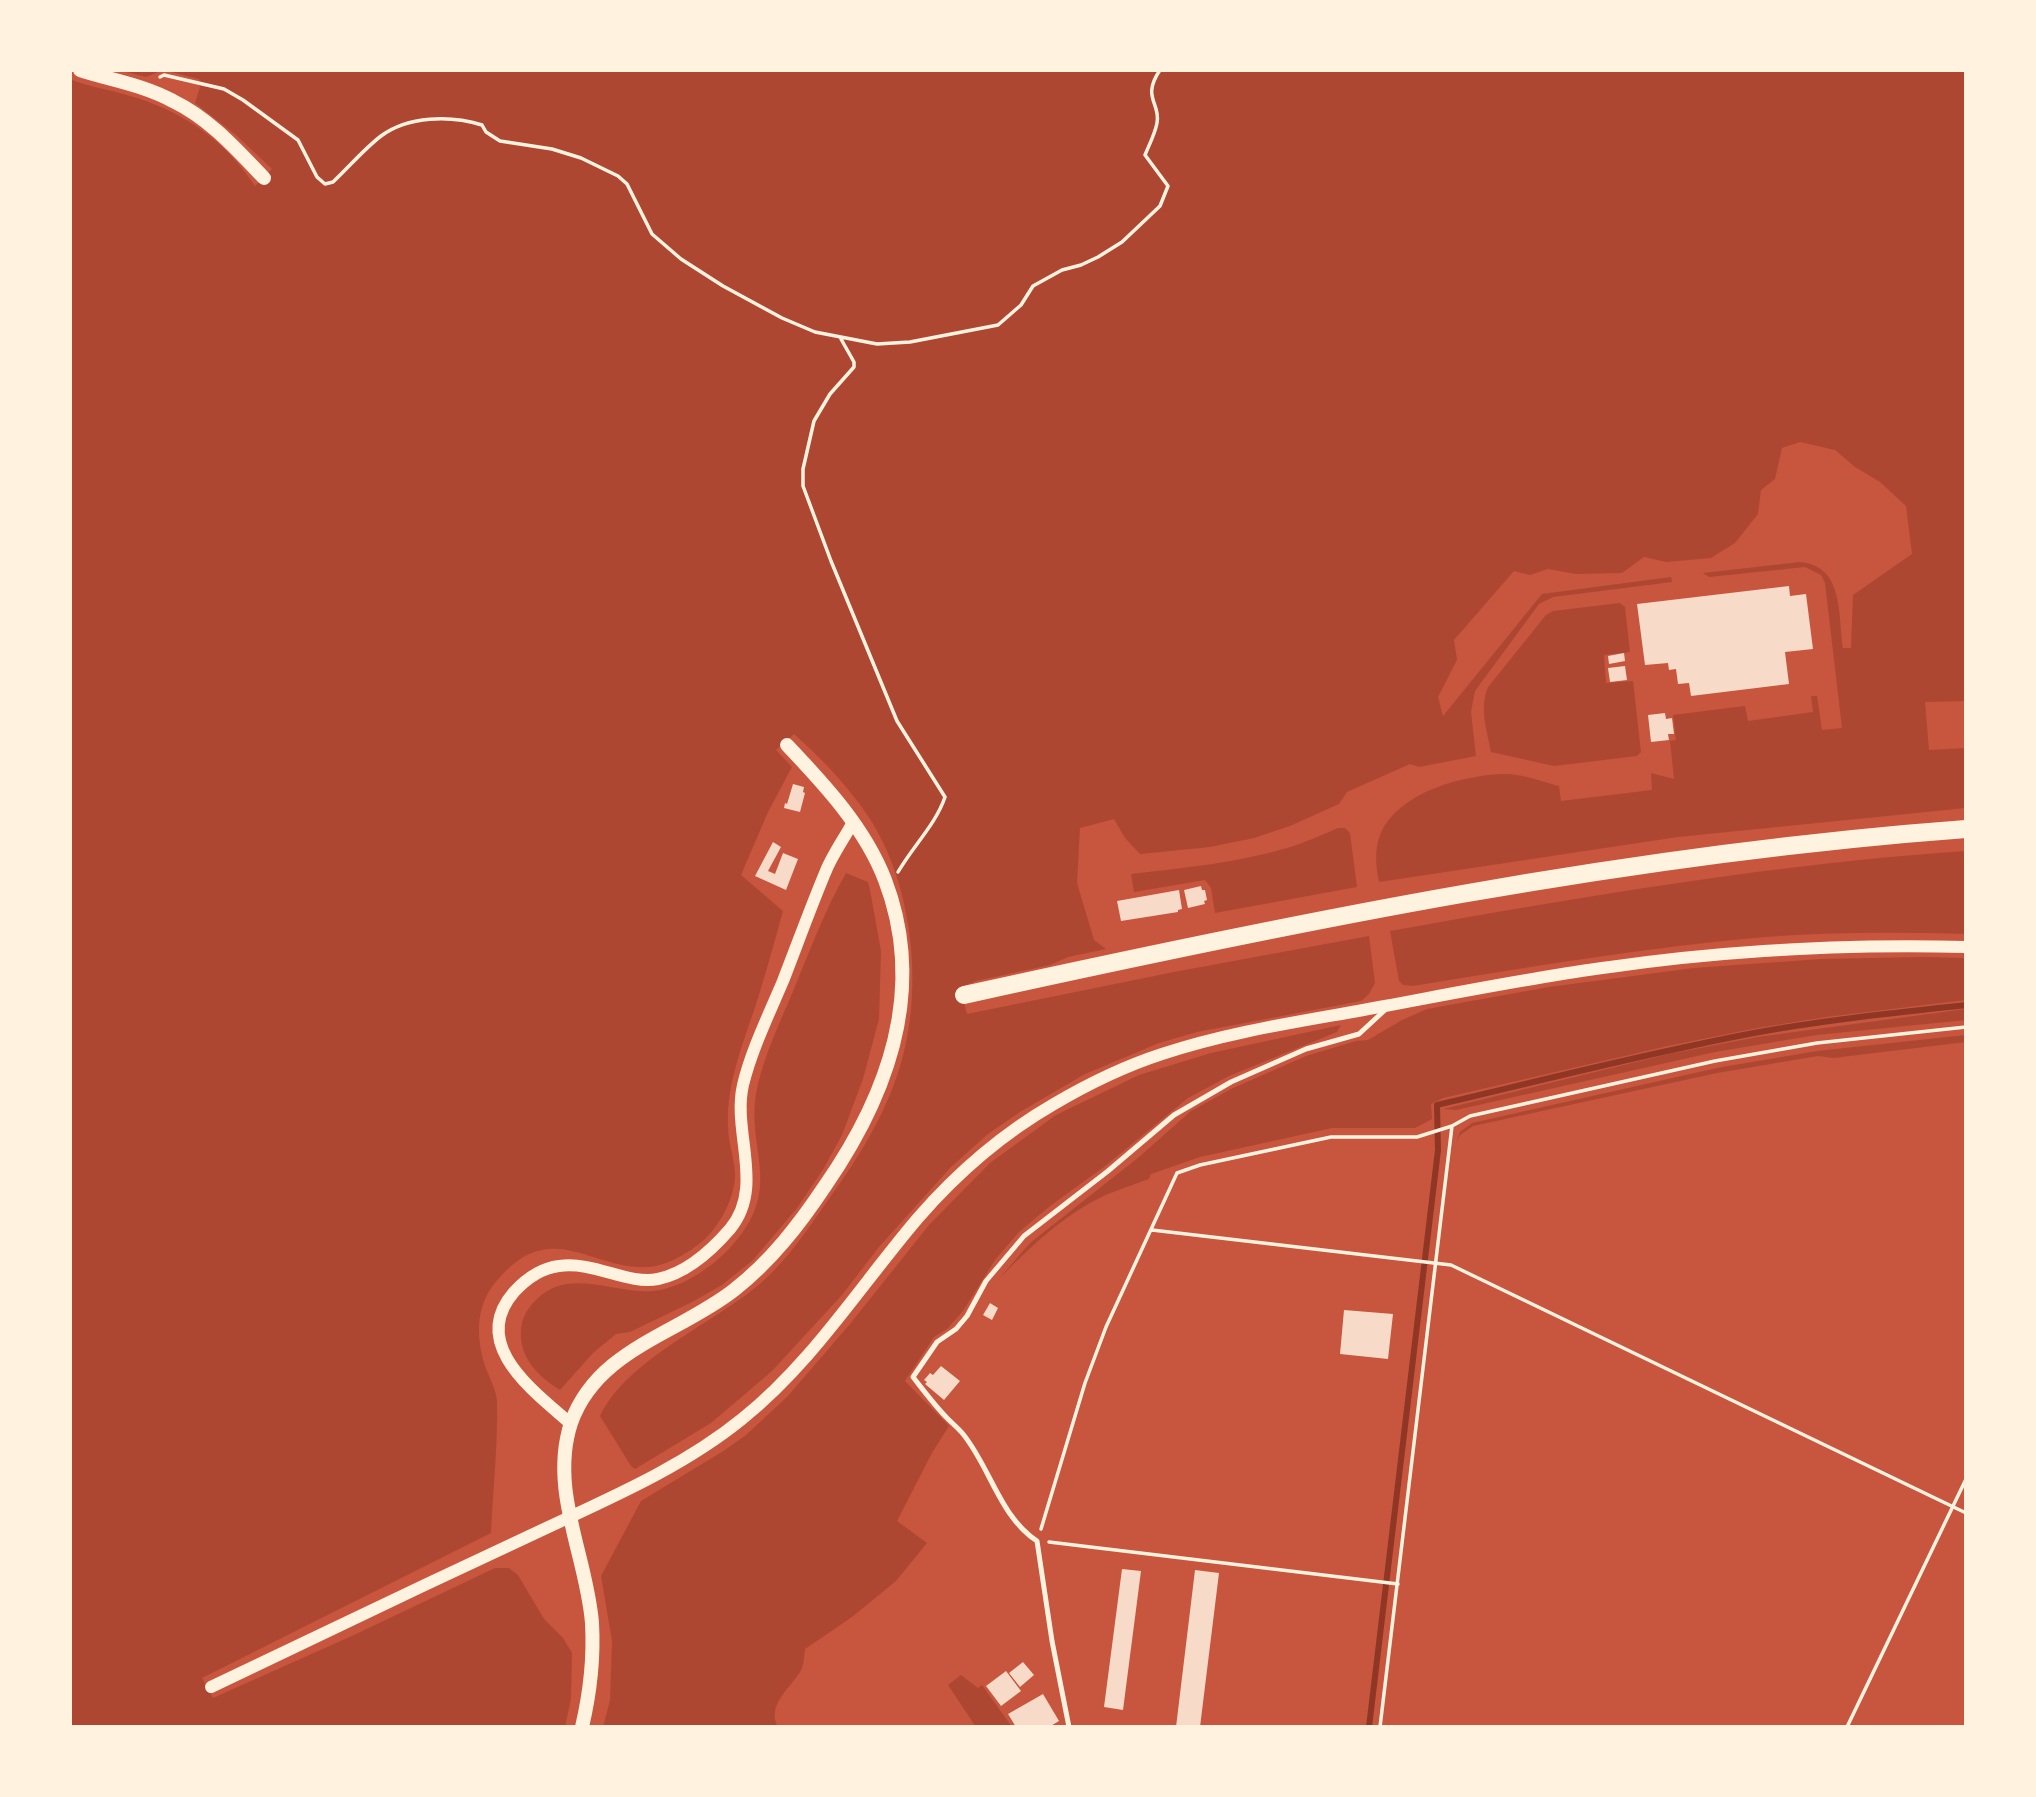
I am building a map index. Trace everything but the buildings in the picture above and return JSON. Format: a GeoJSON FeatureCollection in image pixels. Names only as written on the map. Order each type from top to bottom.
{"type":"FeatureCollection","features":[{"type":"Feature","properties":{"kind":"highway"},"geometry":{"type":"LineString","coordinates":[[964,995],[1304,922],[1551,879],[1687,858],[1966,829]]}},
{"type":"Feature","properties":{"kind":"main road"},"geometry":{"type":"LineString","coordinates":[[80,70],[173,100],[207,122],[264,178]]}},
{"type":"Feature","properties":{"kind":"main road"},"geometry":{"type":"LineString","coordinates":[[582,1727],[591,1684],[592,1622],[565,1490],[564,1455],[571,1424],[583,1399],[600,1377],[627,1353],[730,1293],[762,1267],[809,1210],[855,1141],[884,1081],[893,1052],[900,1013],[901,942],[885,880],[853,822],[831,793],[787,745]]}},
{"type":"Feature","properties":{"kind":"street"},"geometry":{"type":"LineString","coordinates":[[571,1424],[533,1391],[502,1351],[499,1330],[504,1310],[522,1283],[538,1273],[558,1266],[583,1266],[637,1280],[656,1280],[675,1274],[716,1245],[733,1225],[744,1200],[748,1174],[741,1127],[743,1085],[825,871],[853,822]]}},
{"type":"Feature","properties":{"kind":"street"},"geometry":{"type":"LineString","coordinates":[[211,1686],[571,1516],[688,1456],[741,1420],[803,1360],[940,1194],[990,1147],[1022,1123],[1086,1086],[1158,1055],[1237,1034],[1556,975],[1693,957],[1820,947],[1966,947]]}},
{"type":"Feature","properties":{"kind":"lane"},"geometry":{"type":"LineString","coordinates":[[1069,1727],[1052,1641],[1037,1541],[1015,1522],[983,1464],[962,1433],[913,1377],[937,1342],[956,1329],[986,1281],[1024,1236],[1108,1171],[1174,1115],[1231,1082],[1306,1049],[1359,1034],[1391,1005]]}},
{"type":"Feature","properties":{"kind":"path"},"geometry":{"type":"LineString","coordinates":[[139,87],[164,75],[224,89],[298,140],[317,177],[325,184],[333,182],[383,135],[401,125],[433,120],[470,121],[482,125],[486,132],[500,141],[530,144],[581,158],[618,176],[627,184],[652,233],[681,259],[723,286],[782,318],[815,332],[877,344],[910,342],[998,325],[1021,305],[1033,286],[1062,270],[1098,257],[1130,235],[1160,206],[1167,194],[1166,180],[1145,155],[1158,120],[1151,90],[1160,70]]}},
{"type":"Feature","properties":{"kind":"path"},"geometry":{"type":"LineString","coordinates":[[841,339],[854,362],[854,367],[830,394],[814,421],[803,469],[803,486],[897,721],[945,797],[931,827],[920,838],[896,876],[885,880]]}},
{"type":"Feature","properties":{"kind":"path"},"geometry":{"type":"LineString","coordinates":[[1398,1584],[1037,1541],[1085,1382],[1106,1327],[1177,1173],[1200,1165],[1331,1137],[1417,1137],[1452,1126],[1470,1116],[1715,1061],[1817,1043],[1966,1027]]}},
{"type":"Feature","properties":{"kind":"path"},"geometry":{"type":"LineString","coordinates":[[1380,1727],[1452,1126]]}},
{"type":"Feature","properties":{"kind":"path"},"geometry":{"type":"LineString","coordinates":[[1152,1230],[1451,1265],[1966,1513]]}},
{"type":"Feature","properties":{"kind":"path"},"geometry":{"type":"LineString","coordinates":[[1847,1727],[1966,1479]]}},
{"type":"Feature","properties":{"kind":"shaded area"},"geometry":{"type":"Polygon","coordinates":[[[119,70],[163,70],[146,77],[119,70]]]}},
{"type":"Feature","properties":{"kind":"shaded area"},"geometry":{"type":"Polygon","coordinates":[[[163,70],[1966,70],[1966,701],[1925,702],[1929,750],[1966,748],[1966,808],[1678,837],[1379,882],[1376,853],[1385,825],[1407,803],[1437,787],[1486,775],[1508,774],[1559,786],[1561,801],[1652,790],[1651,773],[1674,779],[1670,741],[1676,740],[1673,715],[1745,706],[1748,721],[1813,712],[1811,696],[1817,696],[1822,730],[1842,728],[1825,583],[1821,575],[1805,567],[1709,577],[1703,573],[1800,562],[1814,565],[1825,572],[1832,582],[1839,607],[1843,648],[1851,648],[1853,595],[1912,554],[1906,506],[1880,482],[1855,467],[1835,450],[1800,442],[1782,448],[1775,479],[1761,490],[1758,514],[1735,543],[1711,558],[1666,562],[1644,557],[1622,573],[1576,574],[1548,569],[1530,575],[1514,571],[1454,640],[1457,660],[1438,697],[1443,716],[1542,594],[1671,577],[1672,582],[1553,597],[1539,604],[1475,691],[1471,712],[1476,756],[1419,767],[1410,764],[1347,792],[1339,804],[1290,826],[1254,838],[1210,847],[1140,854],[1125,838],[1114,819],[1080,828],[1077,883],[1094,940],[1106,949],[1068,957],[1050,965],[976,981],[960,988],[967,1014],[1369,936],[1375,983],[1369,994],[1361,1001],[1197,1032],[1159,1043],[1085,1074],[1020,1112],[988,1134],[950,1168],[879,1247],[842,1295],[772,1371],[711,1423],[635,1469],[600,1416],[613,1395],[630,1376],[651,1359],[762,1282],[790,1252],[841,1182],[868,1138],[891,1092],[906,1045],[913,978],[911,943],[896,875],[884,844],[868,816],[834,773],[794,734],[776,750],[792,767],[768,812],[741,875],[783,911],[733,1077],[728,1126],[735,1179],[729,1202],[718,1224],[696,1247],[656,1266],[627,1266],[555,1249],[537,1251],[519,1260],[492,1287],[482,1307],[480,1318],[482,1354],[497,1401],[491,1533],[202,1678],[213,1698],[495,1568],[509,1568],[518,1575],[544,1619],[563,1638],[572,1653],[571,1699],[565,1727],[70,1727],[70,79],[147,101],[183,118],[200,128],[230,154],[255,186],[272,169],[236,135],[195,103],[200,87],[199,79],[163,70]]]}},
{"type":"Feature","properties":{"kind":"shaded area"},"geometry":{"type":"Polygon","coordinates":[[[1620,603],[1625,607],[1630,652],[1604,655],[1606,683],[1633,681],[1641,752],[1637,756],[1554,766],[1491,752],[1484,711],[1488,687],[1546,615],[1553,611],[1620,603]]]}},
{"type":"Feature","properties":{"kind":"shaded area"},"geometry":{"type":"Polygon","coordinates":[[[1338,828],[1345,828],[1350,833],[1357,887],[1215,913],[1211,888],[1205,880],[1134,892],[1131,874],[1248,858],[1294,846],[1338,828]]]}},
{"type":"Feature","properties":{"kind":"shaded area"},"geometry":{"type":"Polygon","coordinates":[[[1966,851],[1966,934],[1865,933],[1765,937],[1632,952],[1413,986],[1403,985],[1399,981],[1390,931],[1605,894],[1749,873],[1966,851]]]}},
{"type":"Feature","properties":{"kind":"shaded area"},"geometry":{"type":"Polygon","coordinates":[[[846,873],[868,882],[870,890],[881,951],[879,1019],[863,1079],[842,1135],[824,1168],[797,1208],[753,1260],[722,1285],[692,1302],[630,1332],[616,1334],[593,1353],[560,1390],[538,1373],[523,1350],[522,1322],[537,1299],[550,1289],[565,1284],[581,1283],[645,1291],[669,1288],[697,1275],[713,1263],[728,1250],[746,1227],[756,1206],[760,1187],[755,1107],[761,1072],[818,930],[846,873]]]}},
{"type":"Feature","properties":{"kind":"shaded area"},"geometry":{"type":"Polygon","coordinates":[[[1966,958],[1966,1000],[1826,1017],[1668,1046],[1443,1098],[1431,1104],[1432,1119],[1415,1128],[1332,1128],[1200,1157],[1151,1174],[1149,1179],[1108,1194],[1077,1211],[1035,1244],[997,1281],[1030,1243],[1139,1157],[1191,1111],[1233,1088],[1306,1056],[1368,1040],[1427,1009],[1549,987],[1694,968],[1821,959],[1966,958]]]}},
{"type":"Feature","properties":{"kind":"shaded area"},"geometry":{"type":"Polygon","coordinates":[[[1966,1009],[1966,1020],[1816,1035],[1715,1052],[1456,1110],[1443,1109],[1669,1054],[1757,1037],[1966,1009]]]}},
{"type":"Feature","properties":{"kind":"shaded area"},"geometry":{"type":"Polygon","coordinates":[[[1341,1025],[1337,1032],[1229,1076],[1188,1098],[1019,1232],[995,1260],[963,1311],[947,1329],[934,1337],[905,1381],[949,1426],[897,1521],[927,1543],[896,1581],[852,1617],[805,1649],[801,1670],[777,1705],[775,1719],[778,1727],[603,1727],[610,1700],[612,1641],[601,1576],[641,1501],[725,1450],[746,1435],[787,1397],[850,1324],[929,1225],[990,1163],[1056,1115],[1139,1075],[1211,1053],[1341,1025]]]}},
{"type":"Feature","properties":{"kind":"shaded area"},"geometry":{"type":"Polygon","coordinates":[[[1966,1035],[1966,1042],[1833,1058],[1818,1056],[1717,1073],[1473,1126],[1460,1135],[1456,1143],[1460,1132],[1472,1123],[1717,1068],[1817,1051],[1966,1035]]]}},
{"type":"Feature","properties":{"kind":"shaded area"},"geometry":{"type":"Polygon","coordinates":[[[961,1675],[978,1688],[982,1685],[1012,1727],[976,1727],[948,1685],[961,1675]]]}},
{"type":"Feature","properties":{"kind":"waterway"},"geometry":{"type":"LineString","coordinates":[[1369,1727],[1438,1150],[1437,1105],[1754,1033],[1966,1005]]}}]}
